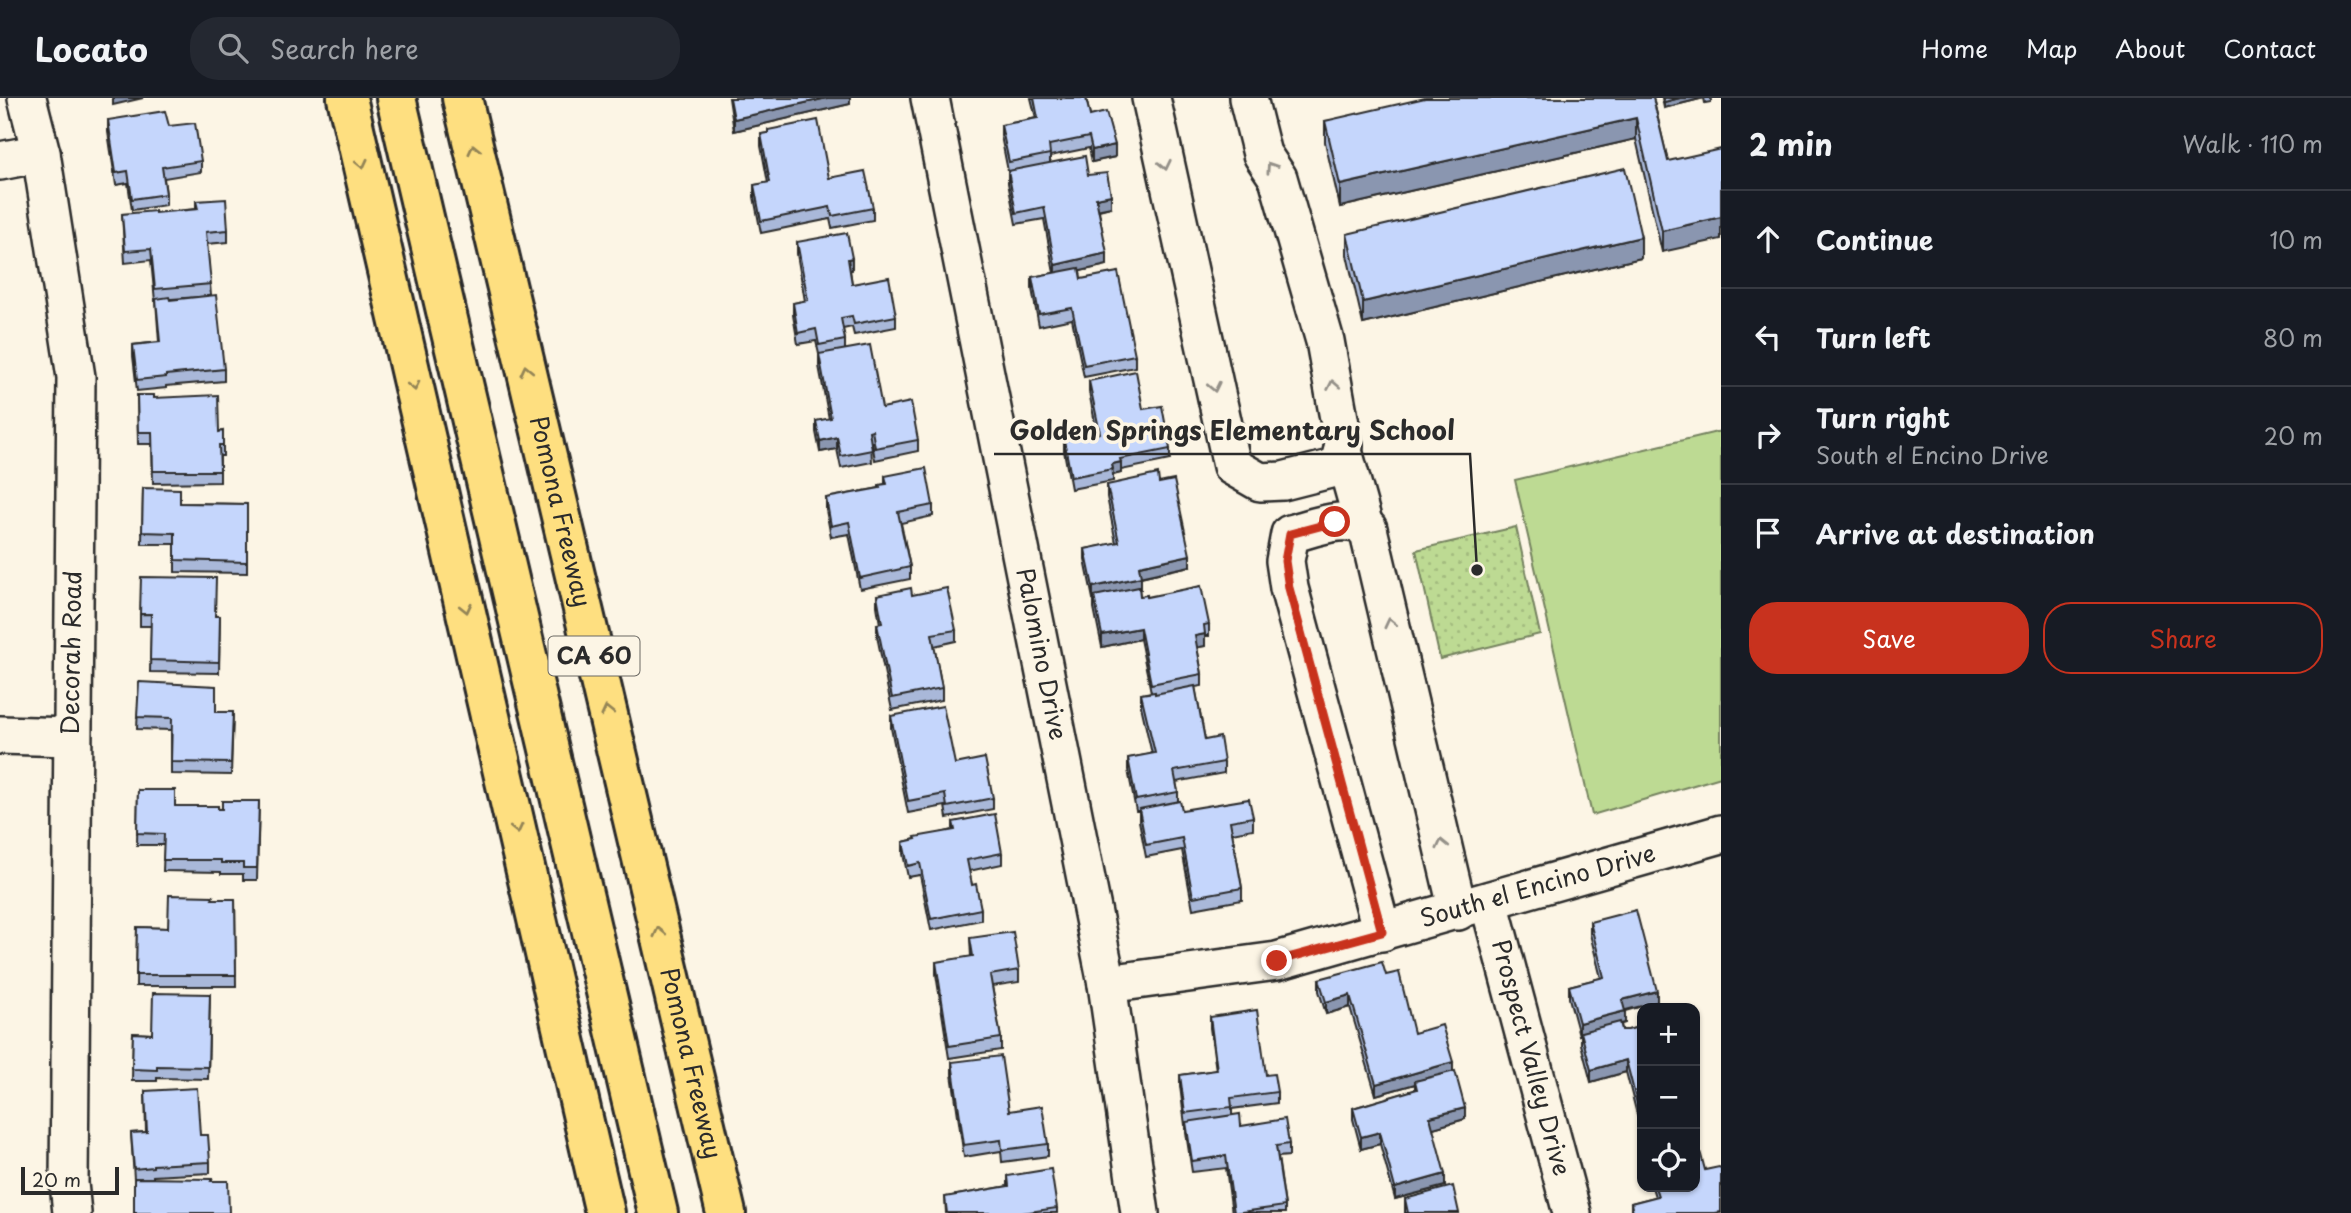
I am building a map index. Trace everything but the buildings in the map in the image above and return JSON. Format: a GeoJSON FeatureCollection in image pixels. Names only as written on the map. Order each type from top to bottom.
{"type":"FeatureCollection","features":[{"type":"Feature","properties":{"kind":"highway"},"geometry":{"type":"LineString","coordinates":[[347,98],[605,1213]]}},
{"type":"Feature","properties":{"kind":"highway"},"geometry":{"type":"LineString","coordinates":[[396,98],[658,1213]]}},
{"type":"Feature","properties":{"kind":"highway"},"geometry":{"type":"LineString","coordinates":[[418,98],[678,1213]]}},
{"type":"Feature","properties":{"kind":"highway","name":"Pomona Freeway"},"geometry":{"type":"LineString","coordinates":[[462,98],[726,1213]]}},
{"type":"Feature","properties":{"kind":"street","name":"Decorah Road"},"geometry":{"type":"LineString","coordinates":[[27,98],[41,153],[76,377],[71,737],[69,1183],[72,1213]]}},
{"type":"Feature","properties":{"kind":"street","name":"Palomino Drive"},"geometry":{"type":"LineString","coordinates":[[930,98],[1107,984],[1140,1213]]}},
{"type":"Feature","properties":{"kind":"street"},"geometry":{"type":"LineString","coordinates":[[1151,98],[1232,466],[1260,482],[1276,481],[1338,467],[1343,451]]}},
{"type":"Feature","properties":{"kind":"street","name":"Prospect Valley Drive"},"geometry":{"type":"LineString","coordinates":[[1248,98],[1262,154],[1278,178],[1325,341],[1343,451],[1364,526],[1368,529],[1474,906],[1572,1213]]}},
{"type":"Feature","properties":{"kind":"street"},"geometry":{"type":"LineString","coordinates":[[0,161],[41,153]]}},
{"type":"Feature","properties":{"kind":"street"},"geometry":{"type":"LineString","coordinates":[[1276,481],[1290,534],[1285,561],[1289,588],[1382,932]]}},
{"type":"Feature","properties":{"kind":"street"},"geometry":{"type":"LineString","coordinates":[[1290,534],[1335,522],[1357,522],[1364,526]]}},
{"type":"Feature","properties":{"kind":"street"},"geometry":{"type":"LineString","coordinates":[[0,735],[71,737]]}},
{"type":"Feature","properties":{"kind":"street","name":"South el Encino Drive"},"geometry":{"type":"LineString","coordinates":[[1107,984],[1277,961],[1721,834]]}},
{"type":"Feature","properties":{"kind":"green space"},"geometry":{"type":"Polygon","coordinates":[[[1721,431],[1721,777],[1592,815],[1515,480],[1721,431]]]}},
{"type":"Feature","properties":{"kind":"green space"},"geometry":{"type":"Polygon","coordinates":[[[1516,527],[1540,634],[1440,659],[1416,550],[1516,527]]]}},
{"type":"Feature","properties":{"kind":"place","name":"Golden Springs Elementary School"},"geometry":{"type":"Point","coordinates":[1477,570]}},
{"type":"Feature","properties":{"kind":"route"},"geometry":{"type":"LineString","coordinates":[[1277,961],[1382,932],[1289,588],[1285,561],[1290,534],[1335,522]]}}]}
